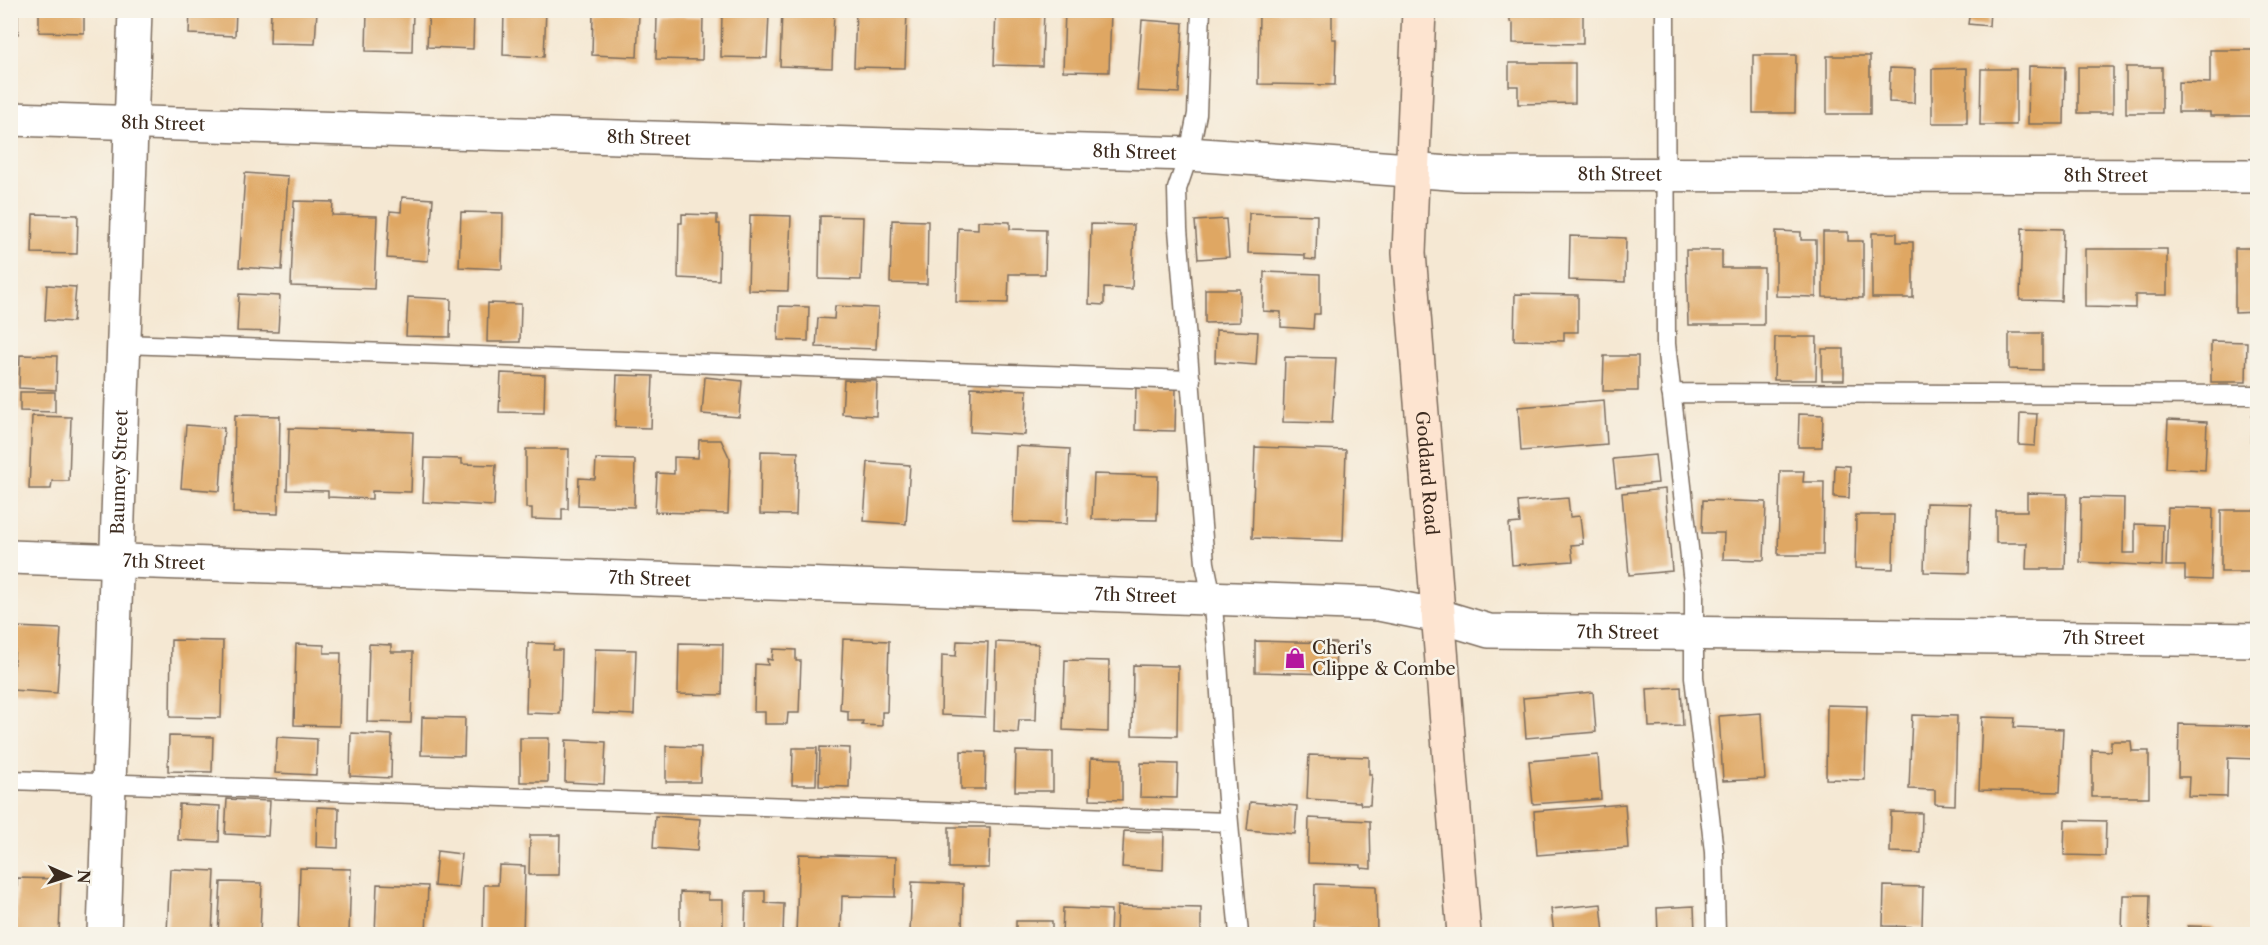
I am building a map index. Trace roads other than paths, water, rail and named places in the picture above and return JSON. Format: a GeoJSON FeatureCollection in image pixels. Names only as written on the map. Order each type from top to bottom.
{"type":"FeatureCollection","features":[{"type":"Feature","properties":{"kind":"street","name":"Baumey Street"},"geometry":{"type":"LineString","coordinates":[[104,934],[135,10]]}},
{"type":"Feature","properties":{"kind":"street","name":"Goddard Road"},"geometry":{"type":"LineString","coordinates":[[1419,10],[1409,253],[1464,934]]}},
{"type":"Feature","properties":{"kind":"street","name":"8th Street"},"geometry":{"type":"LineString","coordinates":[[10,118],[1189,154],[1463,174],[2258,176]]}},
{"type":"Feature","properties":{"kind":"street","name":"7th Street"},"geometry":{"type":"LineString","coordinates":[[10,557],[1379,604],[1439,616],[1489,631],[2258,640]]}},
{"type":"Feature","properties":{"kind":"lane"},"geometry":{"type":"LineString","coordinates":[[1201,10],[1197,114],[1189,154],[1177,189],[1205,562],[1213,599],[1228,822],[1239,934]]}},
{"type":"Feature","properties":{"kind":"lane"},"geometry":{"type":"LineString","coordinates":[[1665,10],[1666,344],[1695,592],[1694,677],[1714,852],[1716,934]]}},
{"type":"Feature","properties":{"kind":"lane"},"geometry":{"type":"LineString","coordinates":[[122,344],[1191,380]]}},
{"type":"Feature","properties":{"kind":"lane"},"geometry":{"type":"LineString","coordinates":[[1671,393],[2258,395]]}},
{"type":"Feature","properties":{"kind":"lane"},"geometry":{"type":"LineString","coordinates":[[10,780],[1228,822]]}},
{"type":"Feature","properties":{"kind":"place","name":"Cheri's Clippe & Combe"},"geometry":{"type":"Point","coordinates":[1295,658]}}]}
